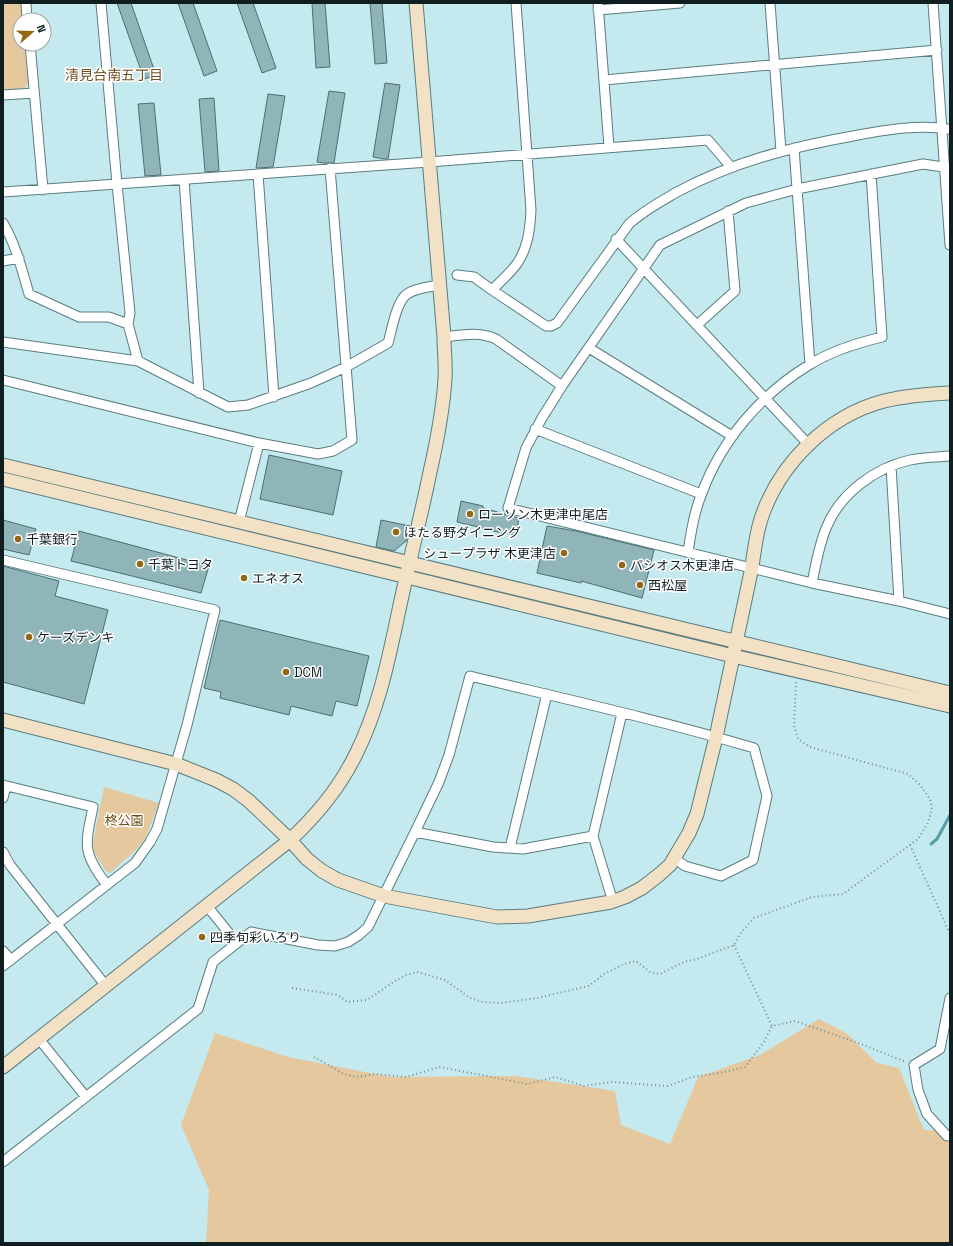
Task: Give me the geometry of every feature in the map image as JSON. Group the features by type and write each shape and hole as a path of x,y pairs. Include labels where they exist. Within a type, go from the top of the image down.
{"street":[{"path":"102,3 117,184 130,313 128,324 138,361"},
{"path":"3,1067 290,840 306,825 330,796 356,755 370,724 385,677 410,563 438,433 445,378 444,337 416,3"},
{"path":"492,290 516,265 521,257 527,241 532,210 526,154 516,3"},
{"path":"609,147 598,7 680,3"},
{"path":"770,3 781,151"},
{"path":"934,3 937,50 946,128 950,245"},
{"path":"604,80 937,50"},
{"path":"31,52 44,190"},
{"path":"3,95 34,93"},
{"path":"457,275 474,277 546,326 552,326 557,323 616,239 629,224 641,213 702,179 757,158 837,138 884,130 946,128"},
{"path":"3,192 429,162 708,140 731,167"},
{"path":"794,148 810,364"},
{"path":"947,168 923,164 797,189 746,203 660,245 562,386 535,429 526,448 508,508 812,583 899,601 950,614"},
{"path":"3,380 259,443 318,454 333,451 352,440 330,168"},
{"path":"258,174 274,397"},
{"path":"688,552 701,494 718,458 732,436 782,384 810,364 848,347 882,337 871,174"},
{"path":"184,179 199,393"},
{"path":"697,325 735,291 728,211"},
{"path":"3,223 9,233 29,294 79,317 109,317 128,324"},
{"path":"616,239 809,445"},
{"path":"3,261 18,258"},
{"path":"3,342 138,361 228,407 248,406 274,397 346,367 388,343 400,303 406,295 417,290 439,285"},
{"path":"444,337 478,334 487,335 496,339 562,386"},
{"path":"589,348 732,436"},
{"path":"3,720 176,764 216,780 233,789 249,801 290,840 307,859 322,871 338,880 384,896 497,917 528,916 613,902 642,888 670,865 689,833 697,814 716,737 761,520 776,486 789,466 809,445 832,426 864,408 909,396 950,393"},
{"path":"535,429 701,494"},
{"path":"239,522 259,443"},
{"path":"812,583 821,540 836,509 847,495 875,474 891,466 917,459 950,456"},
{"path":"3,465 950,693"},
{"path":"891,466 899,601"},
{"path":"3,479 406,578 950,706"},
{"path":"3,560 215,610 187,725 157,829 150,842 135,863 3,966"},
{"path":"3,1162 198,1009 213,962 251,932 318,945 335,946 348,942 368,927 439,782 449,755 470,676 622,713 754,748 767,796 753,860 721,876 685,866 674,858"},
{"path":"510,848 547,694"},
{"path":"613,902 592,836 622,713"},
{"path":"3,798 4,786 93,807 88,833 88,852 93,866 107,885"},
{"path":"415,832 493,847 523,849 592,836"},
{"path":"3,852 10,865 106,986"},
{"path":"206,906 237,943"},
{"path":"3,951 11,960"},
{"path":"946,1136 927,1114 918,1090 914,1065 940,1049 950,998"},
{"path":"40,1039 86,1097"}],"path":[{"path":"292,988 338,995 347,1002 367,1000 395,981 406,975 418,972 444,980 470,998 483,1002 500,1002 537,998 589,986 604,974 632,961 636,961 650,972 660,974 684,962 697,959 734,945 740,934 754,918 812,896 843,894 918,839 928,823 932,809 930,799 920,785 908,774 810,747 798,739 794,726 797,670"},
{"path":"910,844 950,934"},
{"path":"734,945 772,1026"},
{"path":"772,1026 795,1021 861,1044 914,1065"},
{"path":"314,1057 344,1074 356,1077 375,1074 406,1077 440,1067 527,1084 555,1077 584,1086 612,1082 668,1086 692,1077 725,1072 745,1067 764,1042 772,1026"}],"green space":[{"path":"3,3 21,3 22,12 12,12 12,52 26,52 29,81 25,88 3,90"},
{"name":"柊公園","path":"104,787 159,803 146,837 136,850 110,873 105,870 94,852 93,842"},
{"path":"819,1019 846,1033 877,1063 899,1068 924,1130 950,1131 950,1243 206,1243 209,1190 181,1125 215,1033 288,1057 391,1077 516,1076 615,1091 621,1125 670,1144 698,1077 760,1055"}],"building":[{"path":"117,3 131,3 156,75 144,79"},
{"path":"178,3 193,3 217,71 204,76"},
{"path":"237,3 253,3 276,68 262,73"},
{"path":"312,3 325,3 330,67 316,68"},
{"path":"370,3 382,3 387,63 375,64"},
{"path":"385,83 400,85 388,159 373,157"},
{"path":"329,91 345,93 334,163 324,163 317,162"},
{"path":"268,94 285,96 273,167 256,168"},
{"path":"214,98 219,171 205,172 199,99"},
{"path":"154,103 161,175 145,176 138,104"},
{"path":"269,455 342,471 333,515 260,499"},
{"path":"461,501 483,506 483,508 519,518 516,535 487,530 457,522"},
{"name":"千葉銀行","path":"3,520 36,529 29,555 3,549"},
{"name":"ほたる野ダイニング","path":"381,520 410,526 406,541 394,551 376,547"},
{"path":"547,526 576,531 654,550 642,598 581,581 581,583 537,573"},
{"name":"千葉トヨタ","path":"79,531 209,566 201,593 71,561"},
{"path":"3,566 59,581 55,596 108,610 84,704 3,682"},
{"name":"DCM","path":"220,620 369,656 357,706 336,701 332,716 291,706 289,715 220,698 221,692 204,688"}],"waterway":[{"path":"931,844 937,839 950,815"}],"place":[{"name":"ローソン木更津中尾店","path":"470,514"},
{"name":"ほたる野ダイニング","path":"396,532"},
{"name":"千葉銀行","path":"18,539"},
{"name":"シュープラザ 木更津店","path":"564,553"},
{"name":"千葉トヨタ","path":"140,564"},
{"name":"パシオス木更津店","path":"622,565"},
{"name":"エネオス","path":"244,578"},
{"name":"西松屋","path":"640,585"},
{"name":"ケーズデンキ","path":"29,637"},
{"name":"DCM","path":"286,672"},
{"name":"四季旬彩いろり","path":"202,937"}],"district":[{"name":"清見台南五丁目","path":"114,75"}]}
